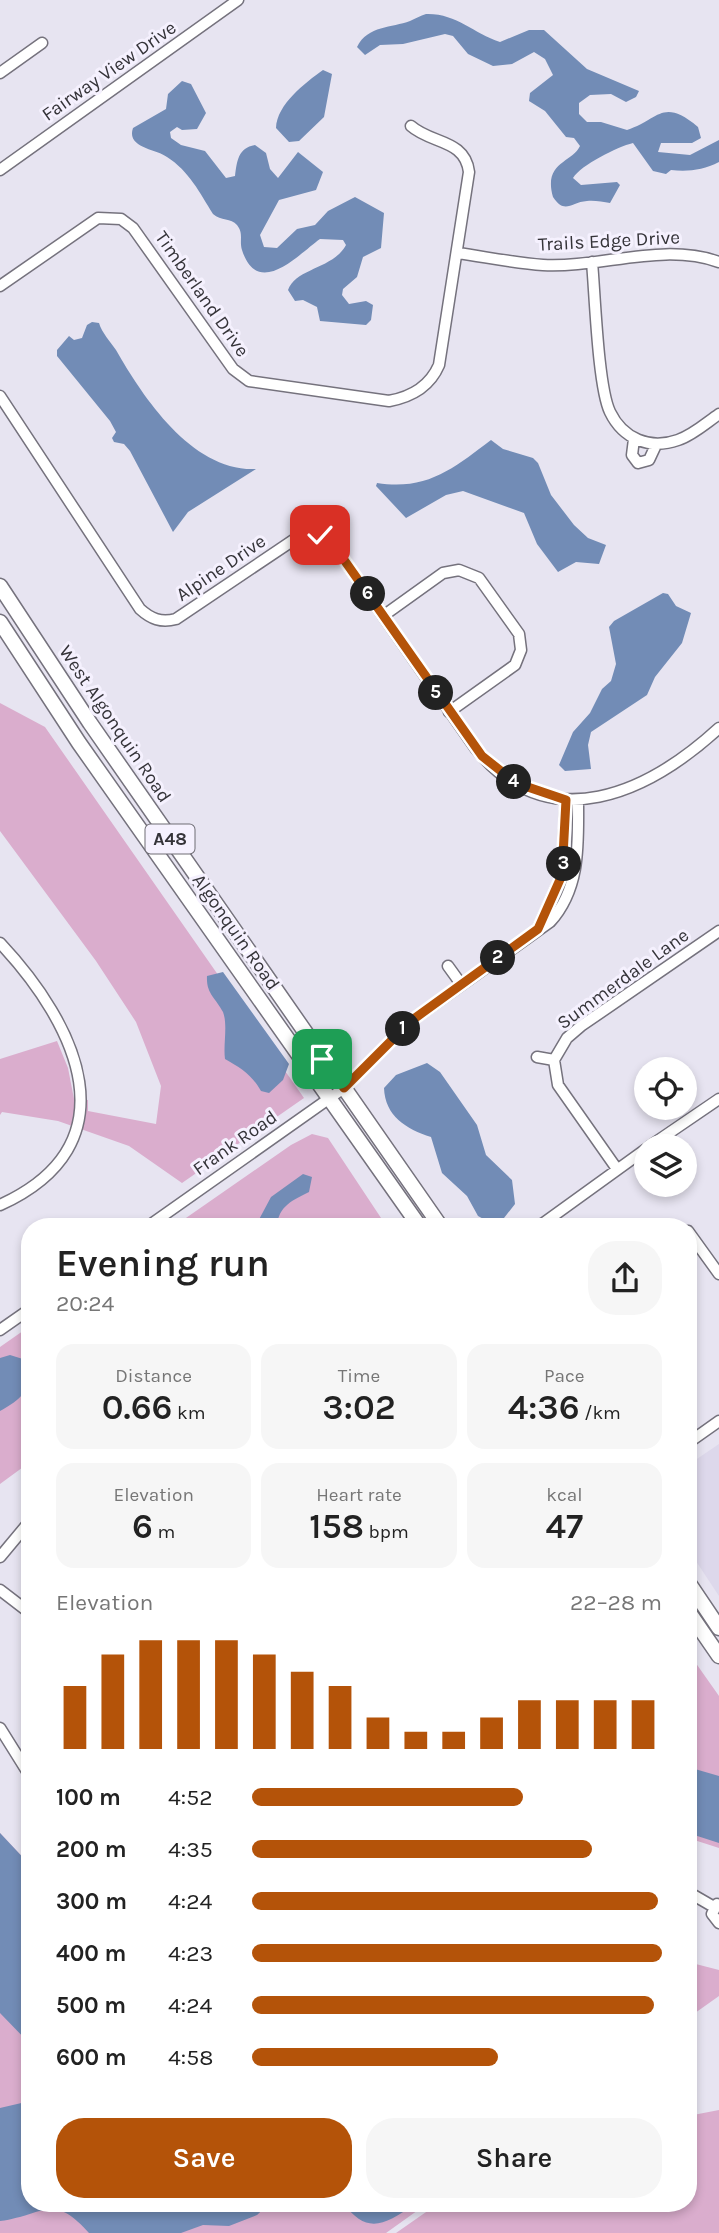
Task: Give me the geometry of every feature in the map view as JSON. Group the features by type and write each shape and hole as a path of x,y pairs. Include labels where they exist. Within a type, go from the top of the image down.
{"main road":[{"name":"West Algonquin Road","path":"0,586 90,723 435,1218"},
{"name":"Algonquin Road","path":"0,622 79,743 414,1218"},
{"path":"697,1595 719,1628"},
{"path":"697,1624 719,1656"}],"street":[{"name":"Fairway View Drive","path":"0,170 238,0"},
{"path":"0,73 43,43"},
{"name":"Timberland Drive","path":"5,283 98,218 121,219 133,228 241,376 259,384 389,401 409,395 435,374 458,253 468,164 453,145 428,138 411,126"},
{"name":"Trails Edge Drive","path":"458,253 544,265 666,254 698,255 719,262"},
{"path":"592,262 606,400 615,419 634,439 656,445 679,440 719,414"},
{"path":"0,270 5,283"},
{"name":"Alpine Drive","path":"0,396 140,609 148,616 159,621 176,619 294,539 310,534 320,535 332,543 476,750 496,769 523,786 566,800 579,801 609,796 648,781 719,727"},
{"path":"634,439 632,455 638,463 649,460 656,445"},
{"path":"383,616 443,573 459,570 480,578 519,634 522,650 515,665 449,712"},
{"path":"538,929 562,875 566,800"},
{"name":"Frank Road","path":"160,1218 344,1088 411,1021 557,914 575,872 579,801"},
{"name":"Summerdale Lane","path":"617,1169 558,1085 554,1060 566,1038 581,1026 719,932"},
{"path":"0,943 37,990 61,1029 76,1062 81,1096 74,1137 64,1158 31,1191 0,1205"},
{"path":"448,966 461,984"},
{"name":"Summerdale Lane","path":"537,1058 554,1060"},
{"path":"668,1134 719,1099"},
{"path":"552,1218 634,1157"},
{"path":"697,1243 719,1274"},
{"path":"0,1330 21,1315"},
{"path":"697,1437 719,1421"},
{"path":"0,1557 21,1532"},
{"path":"0,1590 21,1606"},
{"path":"0,1728 21,1762"},
{"path":"697,1896 716,1905 713,1917 719,1923"}],"shaded area":[{"path":"0,703 45,727 304,1098 182,1183 129,1146 58,1121 2,1112 0,1115 0,1059 57,1041 68,1068 74,1099 88,1100 88,1111 156,1124 161,1086 136,1022 96,961 0,831"},
{"path":"312,1134 328,1138 381,1218 186,1218 291,1145"},
{"path":"21,1332 21,1469 0,1484 0,1347"},
{"path":"719,1444 719,1596 697,1563 697,1459"},
{"path":"697,1665 719,1696 719,1848 697,1841"},
{"path":"0,1833 21,1855 21,2212 415,2212 386,2233 0,2233"},
{"path":"697,1964 719,1970 719,1996 697,2012"},
{"path":"719,2110 719,2233 396,2233 426,2212 697,2212 697,2114"}],"water":[{"path":"426,14 455,20 500,42 529,30 544,30 587,69 639,91 636,97 626,102 611,94 590,95 579,103 579,114 587,122 601,122 627,130 661,114 676,113 698,127 701,138 692,143 661,143 658,152 690,155 719,140 719,162 695,170 671,170 666,174 653,171 633,143 600,157 573,178 581,185 617,182 620,185 610,203 590,201 561,205 553,197 552,177 555,170 580,146 574,138 566,137 545,111 529,101 530,93 553,75 545,59 534,52 512,64 493,66 468,54 453,36 445,34 403,44 380,45 365,55 357,47 374,31"},
{"path":"323,70 332,74 324,117 299,141 289,142 276,128 281,111 293,95"},
{"path":"182,81 191,84 206,113 197,129 182,130 177,127 170,132 171,138 181,145 205,151 226,178 235,176 242,152 255,145 266,153 270,169 278,178 298,152 323,172 316,190 279,200 260,235 264,247 277,248 297,229 315,225 328,211 355,197 384,213 381,248 363,257 357,277 343,289 342,295 349,304 366,301 373,305 371,320 366,325 320,321 317,307 303,300 295,301 288,290 299,277 340,253 346,245 343,240 320,239 291,262 268,272 258,271 249,264 242,250 237,225 213,214 193,183 175,163 134,140 133,128 166,109 168,94"},
{"path":"92,322 99,323 156,410 191,446 211,459 233,467 256,469 188,512 173,532 130,451 124,444 114,442 112,438 116,432 110,421 57,356 57,350 69,336 74,340 82,338 87,325"},
{"path":"491,440 503,449 533,458 538,463 551,495 574,525 588,538 606,545 599,564 576,562 558,572 537,544 524,513 463,491 446,495 406,518 376,486 377,483 411,484 439,475"},
{"path":"663,593 668,594 676,606 691,613 682,643 655,677 647,695 591,732 588,745 591,769 565,771 559,765 573,732 590,713 602,689 611,681 616,664 609,627 614,621"},
{"path":"223,972 289,1064 283,1080 269,1093 261,1091 246,1072 225,1059 223,1012 207,982 207,976"},
{"path":"427,1063 440,1072 477,1125 486,1155 512,1180 515,1204 504,1218 478,1216 467,1196 442,1173 431,1137 413,1130 393,1114 385,1098 384,1088 396,1075"},
{"path":"303,1174 312,1177 309,1192 292,1201 283,1209 279,1218 260,1218 271,1197"},
{"path":"10,1355 21,1358 21,1396 0,1411 0,1358"},
{"path":"697,1770 719,1776 719,1843 697,1836"},
{"path":"0,1833 21,1855 21,2035 0,2013"},
{"path":"21,2103 21,2212 35,2212 0,2221 0,2108"},
{"path":"63,2212 260,2212 229,2226 203,2225 181,2233 89,2233"},
{"path":"402,2212 375,2224 367,2223 351,2213"}],"route":[{"path":"320,535 335,547 482,756 516,783 566,800 562,875 553,898 541,917 538,929 411,1021 344,1088 322,1059"}]}
